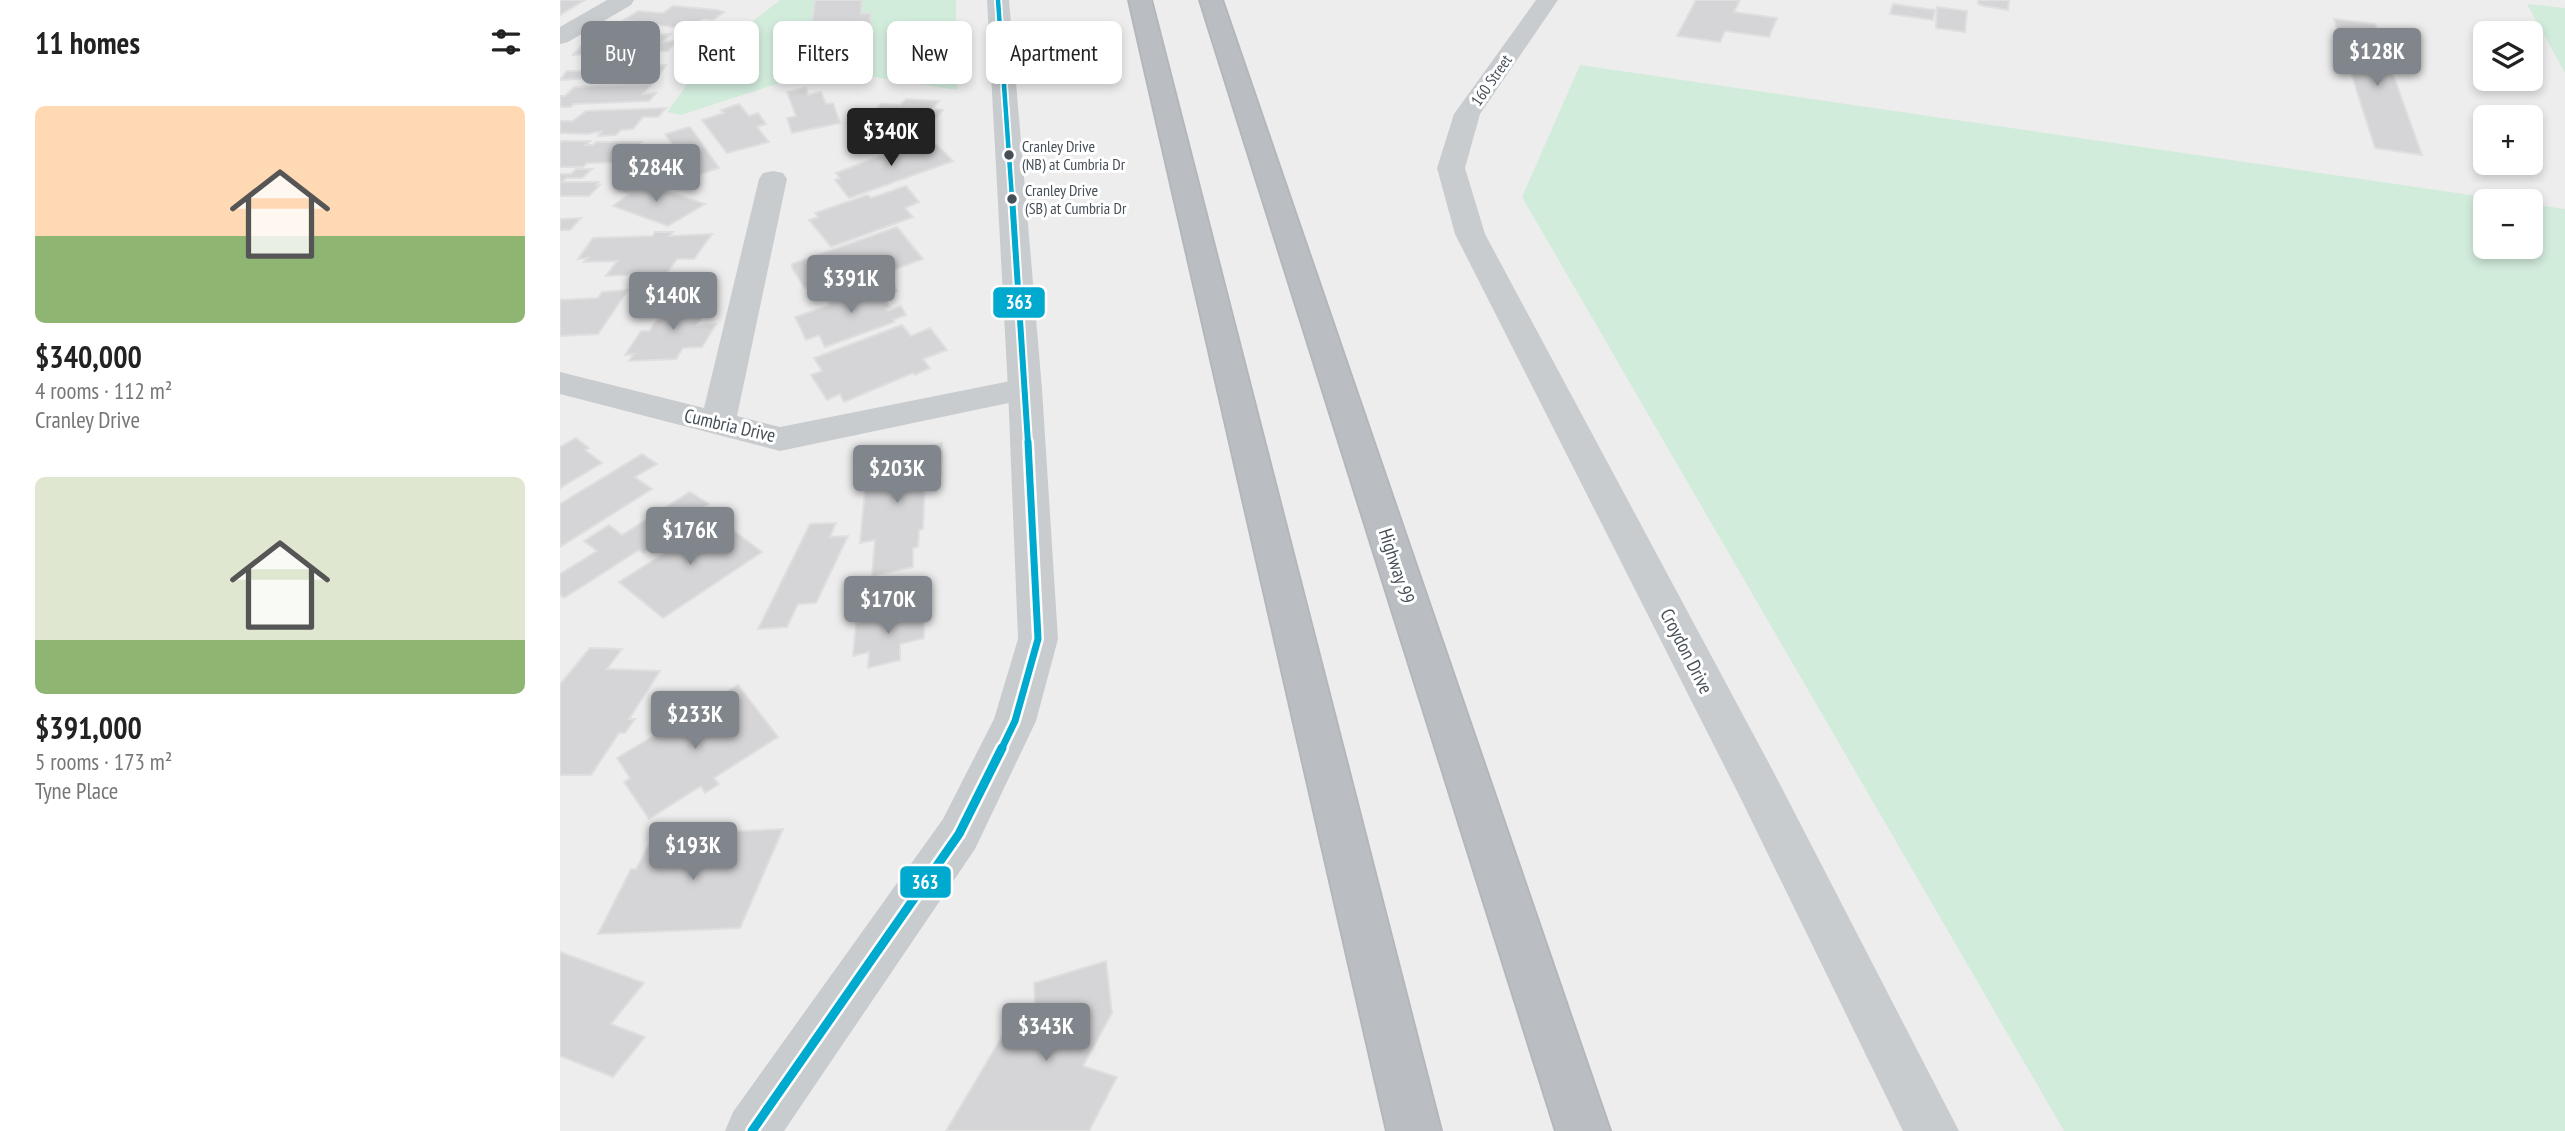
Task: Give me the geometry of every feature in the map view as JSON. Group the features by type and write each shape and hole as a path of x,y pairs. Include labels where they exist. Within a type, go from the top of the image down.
{"highway":[{"path":"1140,0 1413,1131"},
{"name":"Highway 99","path":"1211,0 1583,1131"}],"street":[{"path":"560,37 623,0"},
{"path":"752,1131 959,834 1015,721 1038,639 1025,390 999,0"},
{"name":"160 Street","path":"1451,168 1467,114 1547,0"},
{"name":"Croydon Drive","path":"1451,168 1470,234 1743,759 1932,1131"},
{"path":"718,423 773,179"},
{"name":"Cumbria Drive","path":"560,383 779,439 1025,390"}],"green space":[{"path":"780,0 956,0 956,21 887,21 887,79 873,77 873,21 773,21 773,84 777,84 681,115 667,112 688,84 759,84 759,21 753,21"},
{"path":"2527,4 2565,8 2565,73 2543,33 2543,21 2536,21"},
{"path":"1580,65 2473,195 2473,259 2543,259 2543,206 2565,209 2565,1131 2064,1131 1522,197"},
{"path":"919,84 957,84 957,90"}],"building":[{"path":"560,0 585,0 560,15"},
{"path":"815,0 862,0 861,14 871,13 870,21 812,21"},
{"path":"1696,0 1740,0 1734,12 1777,18 1769,37 1725,31 1720,42 1677,36"},
{"path":"1978,0 2009,0 2008,10 1978,4"},
{"path":"1893,4 1935,10 1933,20 1890,14"},
{"path":"673,6 724,12 713,20 674,21 674,27 660,25 660,21 624,20 638,11 663,13"},
{"path":"1937,7 1967,11 1965,32 1936,28"},
{"path":"2334,19 2375,24 2422,155 2375,148"},
{"path":"660,34 670,34 663,42 674,41 668,51 660,51"},
{"path":"581,46 581,55 573,55"},
{"path":"567,71 581,71 581,79 560,80"},
{"path":"652,84 643,94 656,93 649,101 573,104 571,107 560,107 560,96 565,96 574,87"},
{"path":"806,88 808,95 821,92 826,104 833,103 840,123 792,133 787,118 796,116 787,92"},
{"path":"906,99 939,101 932,109 943,110 928,127 915,126 902,139 850,136 881,104 900,105"},
{"path":"739,104 749,116 758,113 766,124 757,127 769,142 727,153 702,120 724,113 721,110"},
{"path":"666,108 658,117 643,117 633,129 621,130 616,135 598,136 602,131 587,134 560,133 560,121 573,121 586,111"},
{"path":"690,127 719,168 671,184 662,170 670,167 661,153 675,148 665,134"},
{"path":"560,141 590,141 586,145 596,142 641,142 625,162 560,167"},
{"path":"917,142 921,147 937,145 953,161 849,198 835,180 840,178 836,173"},
{"path":"576,169 592,169 582,178 566,178 562,182 599,182 596,185 600,185 589,196 560,196 560,174 571,174"},
{"path":"638,181 705,204 668,226 613,206 629,194 620,191"},
{"path":"906,186 919,202 905,208 913,217 831,247 809,220 818,217 815,213 867,195 871,198"},
{"path":"581,218 570,230 560,230 560,219"},
{"path":"897,227 923,259 848,286 841,275 805,288 792,268 792,264"},
{"path":"655,232 673,232 670,236 712,234 694,259 677,259 667,273 606,276 617,261 584,262 588,258 578,259 593,238 653,236"},
{"path":"891,280 897,291 879,297 881,300 885,299 890,307 886,309 888,311 901,306 906,315 893,320 894,322 825,347 819,335 806,340 795,317 830,305 828,302"},
{"path":"628,290 598,334 560,336 560,300 598,298 602,292"},
{"path":"709,298 702,309 707,309 697,325 716,324 702,347 683,348 676,359 629,361 634,354 625,355 641,331 649,331 672,300"},
{"path":"902,325 911,336 930,328 947,350 923,359 930,368 915,375 913,373 844,402 840,394 827,400 811,375 822,371 814,358"},
{"path":"576,438 589,448 585,450 602,463 560,488 560,447"},
{"path":"942,443 941,475 925,479 923,529 919,530 918,547 913,548 913,567 872,576 875,540 860,543 868,460"},
{"path":"642,454 657,464 635,477 652,489 560,547 560,504"},
{"path":"690,492 709,504 653,541 657,544 644,553 639,550 564,598 560,595 560,574 597,551 584,541 609,525 622,535"},
{"path":"717,518 762,552 663,618 619,582 663,554 659,551 676,539 680,542"},
{"path":"836,523 830,537 848,536 816,603 798,604 787,627 758,629 810,524"},
{"path":"924,607 924,638 900,644 900,660 868,668 869,652 853,656 856,623"},
{"path":"590,648 622,649 607,669 660,671 629,719 635,719 625,733 619,733 591,775 560,775 560,684"},
{"path":"738,685 778,737 714,778 719,784 705,793 701,786 649,819 624,782 630,778 617,758"},
{"path":"783,829 740,928 598,934 631,869 636,869 654,835"},
{"path":"560,952 644,983 611,1024 645,1037 613,1077 560,1056"},
{"path":"1106,961 1112,1013 1083,1066 1117,1077 1089,1131 946,1131 1007,1028 1029,1035 1036,1024 1034,983"}],"transit line":[{"name":"363","path":"752,1131 959,834 1015,721 1038,639 1025,389 998,0"}],"place":[{"name":"Cranley Drive (NB) at Cumbria Dr","path":"1009,155"},
{"name":"Cranley Drive (SB) at Cumbria Dr","path":"1012,199"}]}
